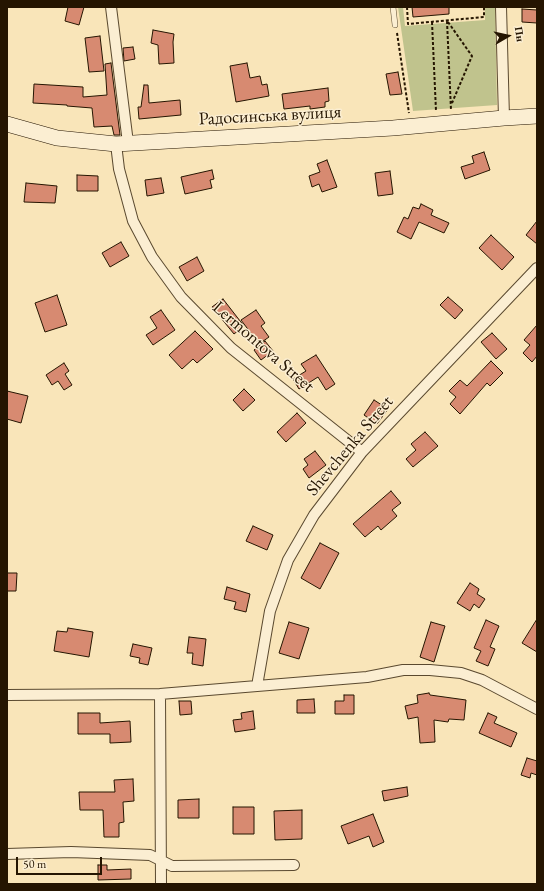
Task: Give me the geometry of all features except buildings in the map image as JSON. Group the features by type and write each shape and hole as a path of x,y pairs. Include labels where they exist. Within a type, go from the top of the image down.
{"street":[{"name":"Lermontova Street","path":"112,7 122,144 119,169 133,221 152,258 180,297 232,348 362,452"},
{"path":"502,7 504,118"},
{"name":"Радосинська вулиця","path":"7,124 57,138 122,144 410,126 537,116"},
{"name":"Shevchenka Street","path":"257,686 270,611 288,560 314,515 362,452 537,268"},
{"path":"7,695 160,694 367,678 404,670 430,670 461,673 482,680 537,710"},
{"path":"160,694 161,884"},
{"path":"7,854 71,852 150,855 172,866 294,865"}],"lane":[{"path":"393,7 395,24"}],"path":[{"path":"407,7 408,24 484,17 484,7"},
{"path":"447,21 451,105"},
{"path":"444,123 472,56 447,21"},
{"path":"432,22 444,123"},
{"path":"395,24 409,108 410,126"}],"green space":[{"path":"398,7 403,7 405,26 485,20 485,7 495,7 497,105 413,111"}]}
